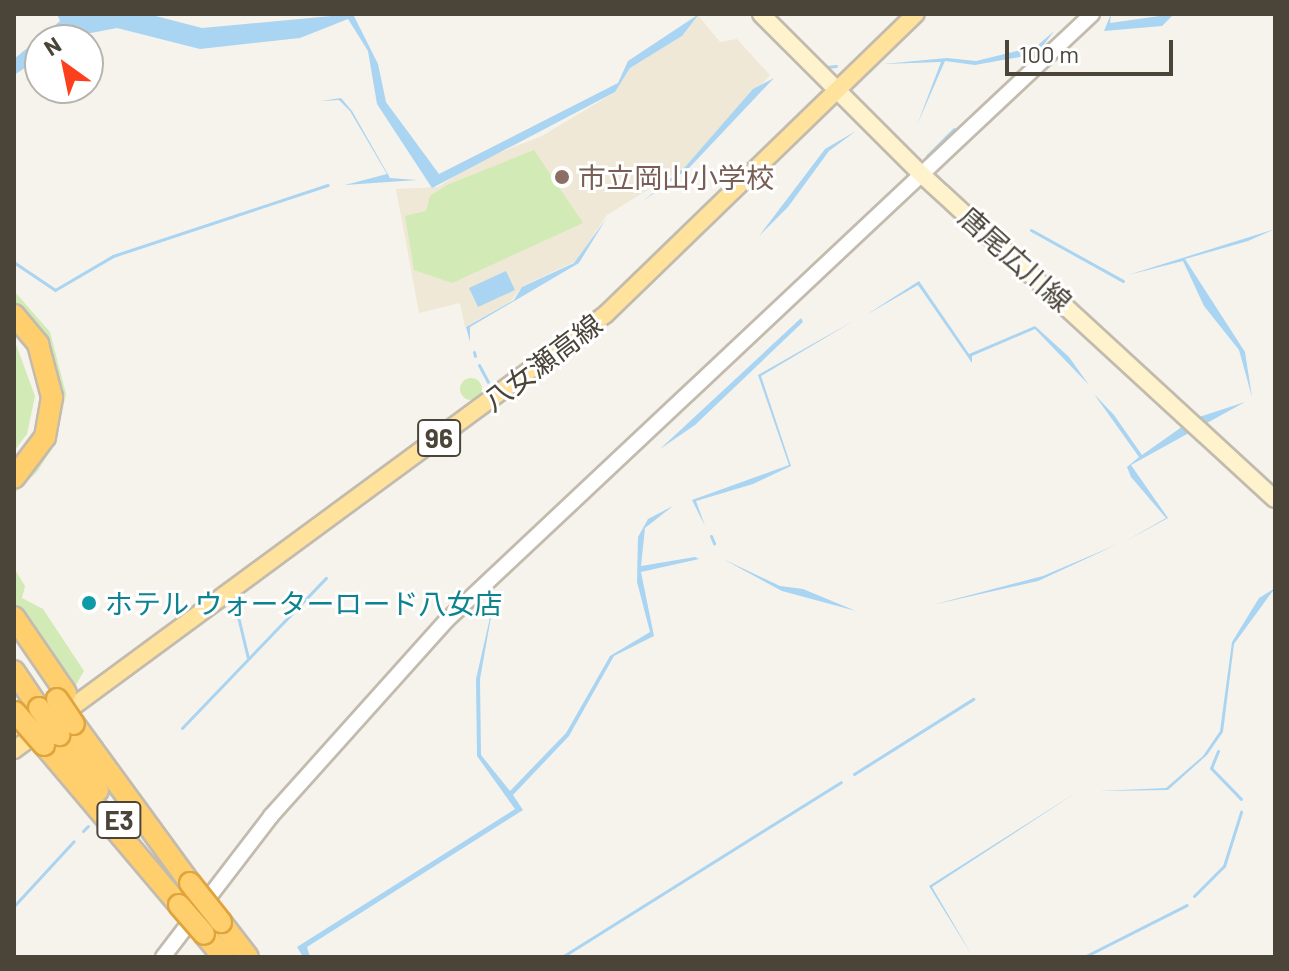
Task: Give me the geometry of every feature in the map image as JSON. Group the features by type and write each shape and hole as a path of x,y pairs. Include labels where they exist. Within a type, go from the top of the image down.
{"highway":[{"path":"14,315 38,344 52,397 45,437 14,478"},
{"path":"14,332 30,353 41,398 32,436 14,463"},
{"path":"14,617 54,700"},
{"name":"E3","path":"14,636 54,700 64,730 179,905 248,957"},
{"name":"E3","path":"14,671 54,700"},
{"path":"15,712 64,730"},
{"name":"E3","path":"64,730 114,778 190,883 213,928 223,957"}],"main road":[{"name":"唐尾広川線","path":"761,14 835,92 919,172 1275,499"},
{"name":"八女瀬高線","path":"14,750 569,343 916,14"}],"street":[{"path":"163,957 271,816 447,620 919,172 1092,14"}],"shaded area":[{"name":"市立岡山小学校","path":"698,15 720,42 737,39 770,75 686,166 607,215 576,261 523,286 510,302 465,327 460,303 419,313 396,189 438,187 478,161 542,136 615,92 630,68 682,36"}],"green space":[{"path":"534,150 583,223 452,283 414,270 405,216 426,211 430,196 447,185"},
{"path":"14,291 50,332 66,394 56,442 37,472 14,494 44,453 59,407 51,354 14,305"},
{"path":"14,339 35,396 27,434 14,451"},
{"path":"467,378 475,378 482,389 475,400 467,400 460,393 460,385"},
{"path":"14,568 25,586 22,598 43,609 84,671 73,690 14,604"}],"water":[{"path":"57,14 148,14 202,28 353,14 378,64 386,102 439,174 618,83 628,61 699,14 682,36 630,68 615,92 432,188 377,104 368,51 348,19 300,38 200,49 117,28 104,30 104,24 56,24 60,21"},
{"path":"1111,14 1110,23 1174,14 1162,26 1104,31"},
{"path":"1054,31 1037,54 975,65 945,61 917,125 941,62 883,64 947,58 976,61 1037,46"},
{"path":"24,51 24,68 14,75 14,59"},
{"path":"774,78 689,168 643,201 686,166 753,89"},
{"path":"341,98 352,111 390,178 417,180 345,185 387,174 350,111 339,100 321,101"},
{"path":"856,131 829,151 788,207 759,236 825,149"},
{"path":"606,219 579,263 470,327 470,342 466,327 514,300 522,287 574,263"},
{"path":"1275,229 1248,241 1185,259 1245,352 1252,397 1239,350 1204,306 1183,261 1128,275"},
{"path":"506,271 515,290 478,307 469,288"},
{"path":"919,281 969,354 1035,326 1069,357 1089,385 1035,329 972,356 972,363 918,285 866,315"},
{"path":"801,318 803,322 695,425 660,449"},
{"path":"855,320 761,376 791,466 753,484 696,501 705,526 692,500 789,465 758,375"},
{"path":"1094,394 1114,415 1142,455 1193,419 1245,402 1131,465 1168,518 1126,541 1166,518 1131,477 1127,467 1139,457"},
{"path":"673,506 645,528 641,566 695,557 699,559 641,572 654,636 614,656 569,736 513,795 523,810 307,947 310,957 303,957 297,947 515,809 477,756 476,679 494,600 480,679 481,755 510,791 566,733 610,656 650,632 637,582 638,537 648,519"},
{"path":"1118,544 1038,581 932,605 1043,576"},
{"path":"723,559 780,586 803,589 856,611 782,591"},
{"path":"1275,588 1234,644 1223,732 1207,755 1168,790 1099,791 1166,788 1203,756 1220,731 1232,642 1259,598"},
{"path":"1080,790 932,887 973,957 929,886"}],"waterway":[{"path":"826,67 836,66"},
{"path":"927,156 954,129"},
{"path":"15,263 55,290 113,256 328,185"},
{"path":"1031,230 1123,281"},
{"path":"474,352 475,356"},
{"path":"479,365 488,382"},
{"path":"711,536 714,543"},
{"path":"182,728 326,578"},
{"path":"235,604 248,658"},
{"path":"854,774 973,699"},
{"path":"1218,751 1211,768 1241,799"},
{"path":"562,957 841,782"},
{"path":"1194,896 1224,866 1241,812"},
{"path":"83,831 88,826"},
{"path":"14,906 74,841"},
{"path":"1084,957 1187,905"}],"place":[{"name":"市立岡山小学校","path":"562,177"},
{"name":"ホテル ウォーターロード八女店","path":"89,603"}]}
